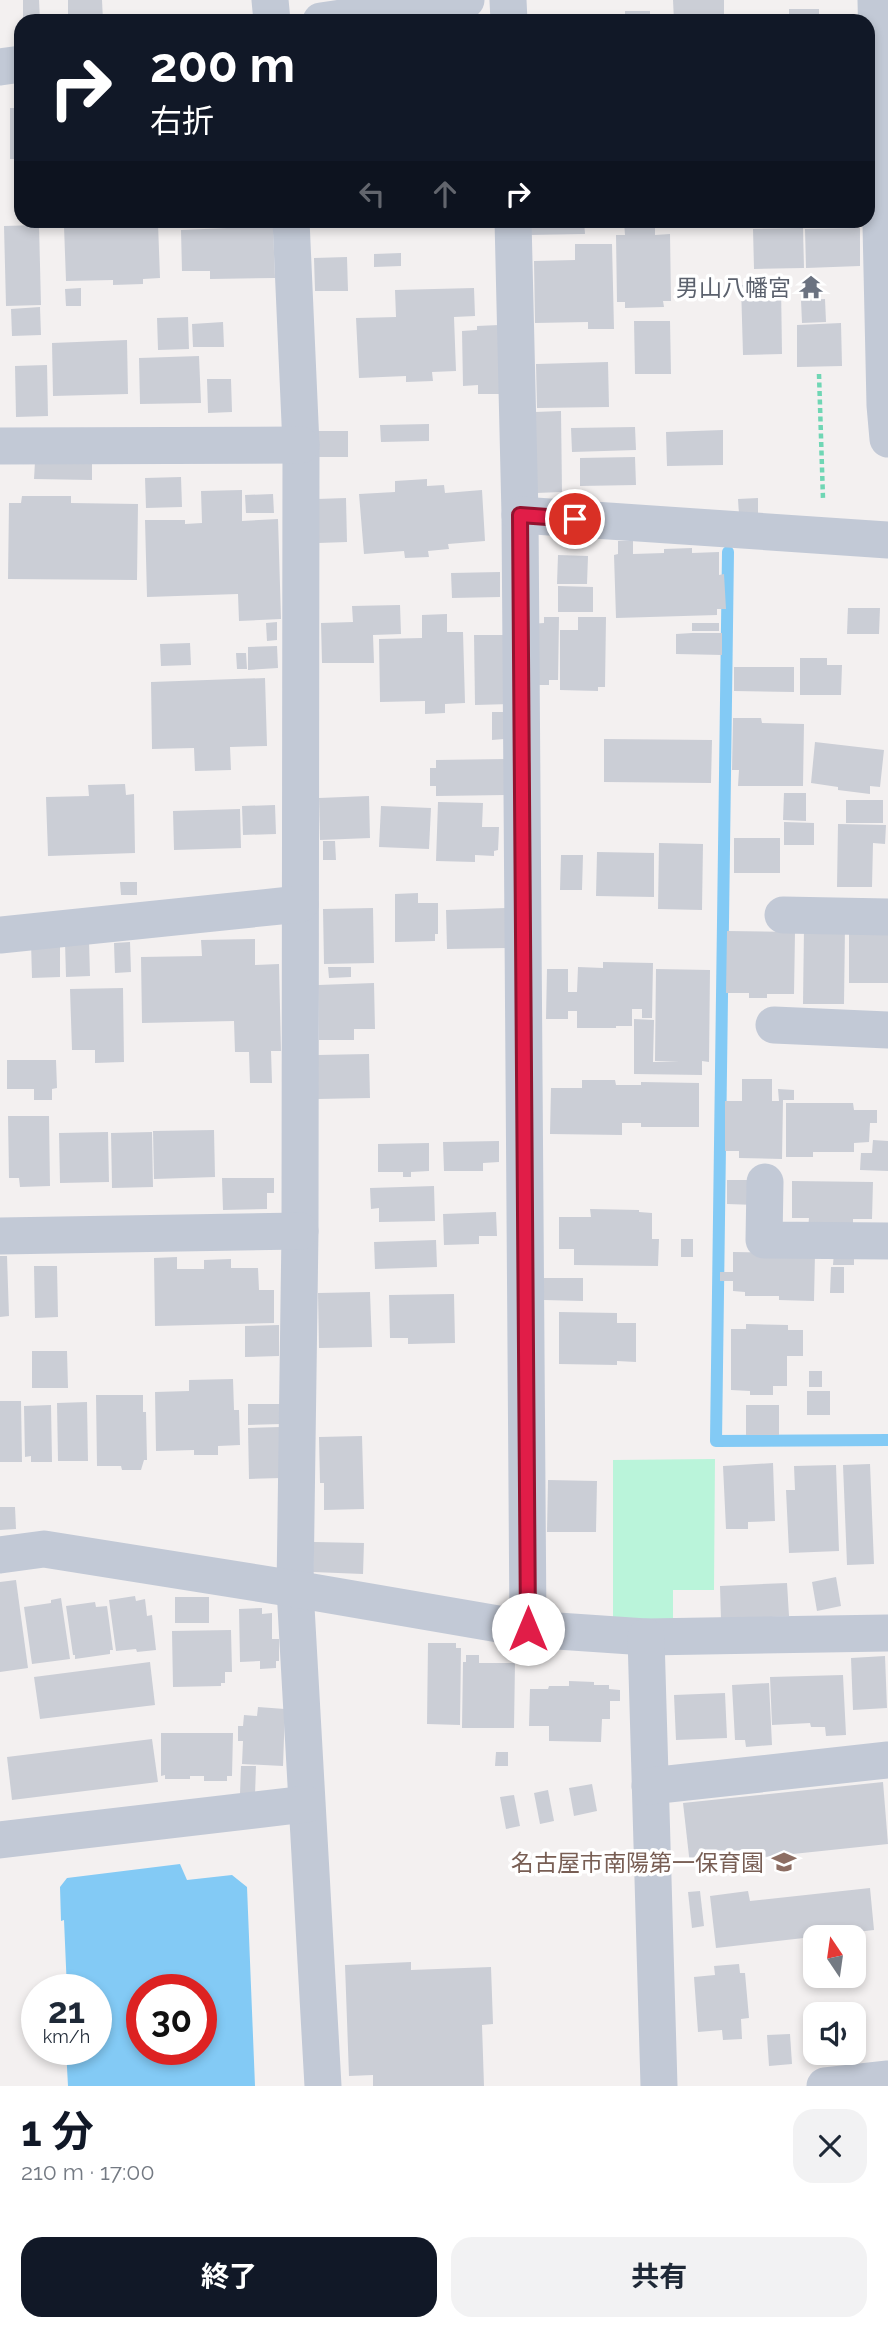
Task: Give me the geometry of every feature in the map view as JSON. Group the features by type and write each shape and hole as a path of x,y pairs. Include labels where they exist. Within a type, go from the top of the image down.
{"street":[{"path":"370,14 467,0"},
{"path":"876,0 888,439"},
{"path":"291,228 301,445 300,1231 295,1589 323,2086"},
{"path":"513,228 520,515 528,1629"},
{"path":"0,446 301,445"},
{"path":"520,515 888,540"},
{"path":"0,935 300,904"},
{"path":"783,915 888,917"},
{"path":"774,1025 888,1030"},
{"path":"765,1182 764,1240 888,1241"},
{"path":"0,1236 300,1231"},
{"path":"0,1555 44,1549 528,1629 646,1637 888,1633"},
{"path":"646,1637 659,2086"},
{"path":"650,1786 888,1760"},
{"path":"0,1840 306,1804"},
{"path":"825,2086 888,2078"}],"path":[{"path":"819,374 825,536"}],"green space":[{"path":"715,1459 714,1590 673,1590 673,1624 613,1625 613,1460"}],"water":[{"path":"180,1864 187,1880 232,1875 247,1887 255,2086 68,2086 67,2065 112,2065 112,1974 66,1974 60,1887 67,1878"}],"building":[{"path":"23,0 39,0 40,14 23,14"},
{"path":"68,0 102,0 103,14 68,14"},
{"path":"673,0 724,0 724,14 674,14"},
{"path":"789,9 819,9 819,14 789,14"},
{"path":"625,11 650,11 650,14 625,14"},
{"path":"10,108 14,108 14,159 10,159"},
{"path":"4,226 39,228 41,305 6,306"},
{"path":"64,228 158,228 160,278 143,279 143,284 113,285 113,280 66,281"},
{"path":"273,228 275,278 210,279 210,271 182,271 181,230"},
{"path":"529,228 585,228 585,234 529,235"},
{"path":"624,228 655,228 655,235 670,234 671,301 663,301 664,307 625,308 625,302 617,302 616,235 625,235"},
{"path":"803,228 804,268 754,269 753,229"},
{"path":"860,228 860,266 806,268 805,229"},
{"path":"575,244 612,244 614,329 588,329 588,322 535,323 534,261 575,260"},
{"path":"401,253 401,266 374,267 374,254"},
{"path":"347,257 348,291 315,291 314,258"},
{"path":"805,281 817,281 817,294 805,294"},
{"path":"781,284 782,354 743,355 741,285"},
{"path":"81,288 81,306 66,306 65,289"},
{"path":"474,288 475,316 454,317 456,371 432,372 433,381 406,382 406,376 359,378 356,318 396,317 395,290"},
{"path":"825,299 826,322 802,323 801,300"},
{"path":"40,307 41,335 12,336 11,309"},
{"path":"188,317 189,349 158,350 157,318"},
{"path":"634,321 670,321 671,374 635,374"},
{"path":"223,322 224,347 193,347 192,324"},
{"path":"841,323 842,366 797,367 797,325"},
{"path":"499,325 501,394 478,394 478,385 463,386 462,331 477,330 477,326"},
{"path":"127,340 128,394 53,396 52,343"},
{"path":"199,356 201,403 140,404 139,358"},
{"path":"608,362 609,407 537,408 536,364"},
{"path":"47,365 48,416 16,417 15,366"},
{"path":"207,379 231,379 232,412 208,413"},
{"path":"561,411 562,492 536,493 535,412"},
{"path":"429,424 429,441 381,442 380,425"},
{"path":"635,427 636,450 572,452 571,428"},
{"path":"723,430 723,465 667,466 666,432"},
{"path":"317,431 348,431 348,457 318,457"},
{"path":"635,457 636,485 580,486 580,458"},
{"path":"35,462 92,463 92,480 34,479"},
{"path":"181,477 182,507 146,508 145,478"},
{"path":"427,479 427,486 444,485 445,493 482,490 485,541 448,544 449,549 428,551 429,557 405,558 404,551 364,554 359,494 395,492 395,481"},
{"path":"242,490 242,521 278,519 281,619 239,621 238,594 147,597 145,520 185,520 185,524 202,523 201,491"},
{"path":"273,494 274,513 246,513 245,495"},
{"path":"22,496 71,496 71,503 138,504 137,580 8,579 9,503 21,503"},
{"path":"346,498 347,542 318,543 317,499"},
{"path":"758,498 758,514 739,514 738,499"},
{"path":"618,541 633,541 633,554 664,553 664,549 692,548 692,553 719,552 719,575 724,574 726,609 717,609 717,615 616,618 614,555 618,554"},
{"path":"558,555 588,556 587,584 557,584"},
{"path":"500,572 500,597 452,598 451,573"},
{"path":"558,586 593,587 593,612 558,612"},
{"path":"400,605 401,634 373,635 374,663 322,663 321,623 353,622 352,606"},
{"path":"848,608 880,608 879,634 847,634"},
{"path":"447,614 447,632 463,632 465,703 445,704 445,713 425,714 425,701 380,702 379,639 422,638 422,615"},
{"path":"544,617 559,617 558,680 549,680 549,685 528,685 529,624 544,623"},
{"path":"578,617 606,617 605,687 598,687 598,691 560,690 560,630 578,630"},
{"path":"277,622 277,640 267,641 266,623"},
{"path":"692,623 719,623 719,631 692,631"},
{"path":"722,633 722,655 676,654 676,634"},
{"path":"474,635 508,635 510,704 475,705"},
{"path":"190,643 191,665 161,666 160,644"},
{"path":"277,646 278,668 248,670 248,647"},
{"path":"236,653 246,653 247,669 237,669"},
{"path":"800,658 827,658 827,665 842,665 841,695 800,695"},
{"path":"734,667 794,667 794,692 734,691"},
{"path":"265,678 267,746 230,747 231,770 195,771 194,748 152,749 151,682"},
{"path":"492,712 504,712 504,739 492,740"},
{"path":"733,718 761,718 762,723 804,724 803,786 738,786 739,770 732,770"},
{"path":"604,739 712,740 711,783 604,782"},
{"path":"815,742 884,750 880,787 870,786 870,794 811,783"},
{"path":"506,759 506,795 436,796 436,786 430,786 430,768 436,768 436,760"},
{"path":"125,784 126,795 134,794 135,853 48,856 46,797 89,796 88,785"},
{"path":"784,793 806,793 806,821 783,820"},
{"path":"369,796 370,838 320,840 319,798"},
{"path":"846,800 883,800 883,823 846,823"},
{"path":"438,802 483,803 482,827 499,827 498,850 494,851 494,856 475,855 475,862 436,861"},
{"path":"275,805 276,834 243,835 242,806"},
{"path":"381,806 431,808 429,849 379,847"},
{"path":"240,809 241,848 174,850 173,811"},
{"path":"784,822 814,823 814,845 784,845"},
{"path":"838,824 886,825 885,844 873,843 872,887 837,887"},
{"path":"734,838 780,838 780,873 734,873"},
{"path":"323,841 335,841 336,860 323,860"},
{"path":"659,843 703,844 702,910 658,909"},
{"path":"597,852 654,853 654,897 596,896"},
{"path":"561,855 583,855 582,890 560,890"},
{"path":"120,882 137,882 137,895 121,895"},
{"path":"418,893 418,903 438,903 438,934 435,934 435,941 395,942 395,894"},
{"path":"373,908 374,963 324,964 323,909"},
{"path":"506,908 507,948 447,949 446,910"},
{"path":"804,927 845,927 844,1004 803,1004"},
{"path":"849,928 888,928 888,983 849,983"},
{"path":"727,931 795,932 794,994 767,994 767,998 749,998 749,993 726,993"},
{"path":"255,939 255,965 279,964 281,1051 271,1051 272,1083 250,1083 249,1052 235,1052 234,1021 142,1023 141,957 202,956 201,940"},
{"path":"89,941 90,976 66,977 65,942"},
{"path":"31,942 60,942 60,977 32,978"},
{"path":"130,942 131,972 115,973 114,943"},
{"path":"603,962 653,963 652,1018 642,1018 642,1009 632,1009 632,1026 616,1028 577,1028 577,1011 568,1011 568,1019 546,1019 547,969 568,969 568,992 577,992 578,967 603,968"},
{"path":"328,967 351,967 351,977 329,978"},
{"path":"656,969 710,970 709,1062 702,1061 702,1075 634,1074 634,1019 654,1020 653,1062 679,1062 655,1061"},
{"path":"374,983 375,1029 354,1029 354,1040 319,1040 318,985"},
{"path":"123,988 124,1062 95,1063 95,1050 72,1050 70,989"},
{"path":"369,1054 370,1098 318,1099 317,1055"},
{"path":"7,1060 56,1060 57,1088 52,1089 52,1100 34,1100 34,1089 7,1089"},
{"path":"742,1079 772,1079 772,1101 779,1101 778,1089 794,1090 794,1100 783,1100 782,1159 739,1158 739,1151 725,1151 725,1101 742,1101"},
{"path":"582,1080 615,1080 616,1085 641,1085 641,1082 699,1083 699,1127 641,1127 641,1123 622,1123 622,1135 550,1134 551,1088 582,1088"},
{"path":"786,1103 853,1103 854,1110 877,1110 877,1123 870,1123 869,1142 854,1143 854,1152 813,1152 813,1157 786,1157"},
{"path":"8,1116 49,1116 50,1186 20,1187 19,1178 9,1178"},
{"path":"214,1130 215,1177 154,1179 153,1131"},
{"path":"108,1132 109,1182 60,1183 59,1133"},
{"path":"152,1132 153,1187 112,1188 111,1133"},
{"path":"873,1140 888,1141 888,1171 860,1170 861,1153 872,1153"},
{"path":"499,1141 499,1162 483,1163 483,1171 444,1171 443,1142"},
{"path":"429,1143 429,1171 411,1172 411,1177 403,1177 403,1172 378,1172 378,1144"},
{"path":"222,1178 274,1178 274,1193 267,1193 267,1209 223,1210"},
{"path":"727,1180 756,1180 756,1205 727,1204"},
{"path":"792,1181 873,1182 872,1219 853,1219 853,1230 808,1229 809,1218 792,1218"},
{"path":"434,1186 435,1221 379,1222 379,1208 371,1209 370,1188"},
{"path":"590,1209 639,1210 652,1213 652,1239 659,1239 658,1266 574,1265 574,1249 559,1249 559,1217 591,1217"},
{"path":"496,1212 497,1236 479,1236 479,1244 444,1245 443,1214"},
{"path":"681,1239 693,1239 693,1257 681,1257"},
{"path":"436,1240 437,1267 375,1269 374,1242"},
{"path":"733,1252 815,1253 814,1301 779,1300 779,1296 745,1296 745,1292 733,1291 733,1281 720,1281 720,1272 733,1272"},
{"path":"834,1252 854,1252 854,1265 833,1265"},
{"path":"0,1256 7,1256 9,1316 0,1317"},
{"path":"177,1257 177,1269 204,1269 204,1260 231,1259 231,1268 258,1268 259,1290 274,1290 274,1323 155,1326 154,1258"},
{"path":"34,1266 57,1266 58,1317 35,1318"},
{"path":"831,1267 844,1267 844,1293 830,1293"},
{"path":"544,1278 583,1278 583,1301 544,1300"},
{"path":"370,1292 372,1347 319,1348 318,1293"},
{"path":"454,1294 455,1343 408,1344 408,1338 390,1338 389,1295"},
{"path":"559,1312 617,1313 617,1323 636,1323 636,1362 617,1361 617,1365 559,1364"},
{"path":"746,1324 788,1325 788,1330 803,1330 803,1356 787,1356 787,1386 773,1386 773,1395 750,1395 750,1391 731,1390 731,1329 746,1329"},
{"path":"279,1325 279,1356 245,1357 245,1326"},
{"path":"32,1351 67,1351 68,1388 32,1388"},
{"path":"809,1371 822,1371 822,1387 809,1387"},
{"path":"233,1379 234,1410 239,1410 240,1445 218,1446 218,1455 194,1455 194,1450 156,1451 155,1392 189,1391 189,1380"},
{"path":"807,1391 830,1391 830,1415 807,1415"},
{"path":"96,1395 143,1395 147,1460 144,1460 141,1470 122,1470 121,1466 97,1466"},
{"path":"0,1401 21,1401 22,1462 0,1462"},
{"path":"87,1402 88,1461 58,1461 57,1403"},
{"path":"248,1404 282,1404 282,1424 248,1425"},
{"path":"51,1405 52,1462 31,1462 31,1456 25,1457 24,1406"},
{"path":"746,1405 779,1405 779,1435 746,1435"},
{"path":"280,1427 281,1478 249,1479 248,1428"},
{"path":"362,1436 364,1509 324,1510 324,1483 320,1483 319,1437"},
{"path":"773,1463 775,1521 748,1522 748,1529 726,1529 723,1466"},
{"path":"870,1464 874,1564 847,1565 843,1465"},
{"path":"836,1465 839,1551 789,1553 786,1490 795,1490 794,1466"},
{"path":"548,1480 597,1481 596,1532 547,1532"},
{"path":"0,1507 15,1507 16,1529 0,1530"},
{"path":"314,1542 364,1543 363,1574 313,1572"},
{"path":"836,1577 841,1606 817,1611 812,1582"},
{"path":"16,1580 28,1668 0,1672 0,1582"},
{"path":"787,1583 789,1616 721,1620 720,1586"},
{"path":"135,1596 136,1601 145,1599 147,1616 152,1615 156,1650 116,1651 109,1600"},
{"path":"175,1597 209,1597 209,1623 175,1623"},
{"path":"61,1598 70,1659 32,1664 24,1607 51,1603 51,1600"},
{"path":"95,1602 96,1607 107,1606 113,1650 110,1650 110,1654 75,1659 66,1606"},
{"path":"262,1608 262,1614 272,1613 272,1639 279,1639 279,1661 276,1661 276,1668 260,1669 260,1661 240,1662 239,1609"},
{"path":"231,1630 232,1672 225,1672 225,1683 221,1683 221,1686 173,1687 172,1631"},
{"path":"428,1643 456,1643 456,1648 461,1648 460,1725 427,1724"},
{"path":"466,1655 479,1655 479,1663 515,1663 514,1728 462,1728 463,1662 466,1662"},
{"path":"885,1656 887,1708 853,1710 851,1658"},
{"path":"150,1662 155,1705 40,1719 34,1677"},
{"path":"843,1675 846,1735 826,1736 825,1727 811,1727 810,1723 772,1725 770,1677"},
{"path":"569,1681 594,1682 594,1685 609,1685 609,1689 620,1690 620,1701 610,1701 610,1719 602,1719 601,1742 549,1741 549,1726 529,1726 530,1689 569,1686"},
{"path":"769,1683 772,1745 746,1747 745,1740 735,1740 732,1685"},
{"path":"725,1693 727,1738 676,1740 674,1695"},
{"path":"258,1707 285,1709 283,1766 242,1764 243,1741 238,1741 238,1726 243,1726 244,1715 257,1716"},
{"path":"161,1733 233,1733 232,1776 227,1776 227,1781 204,1781 204,1776 165,1779 165,1775 161,1776"},
{"path":"152,1739 158,1782 12,1800 7,1757"},
{"path":"496,1752 508,1752 508,1766 495,1766"},
{"path":"241,1766 256,1766 255,1795 240,1794"},
{"path":"883,1782 888,1844 690,1865 683,1803"},
{"path":"592,1784 597,1811 574,1816 569,1788"},
{"path":"548,1790 554,1821 540,1824 534,1793"},
{"path":"514,1795 520,1826 506,1829 500,1797"},
{"path":"870,1888 874,1930 866,1931 866,1925 803,1925 803,1938 716,1948 710,1896 748,1891 750,1901"},
{"path":"700,1891 704,1926 692,1928 688,1892"},
{"path":"411,1962 411,1970 491,1967 493,2024 482,2025 484,2086 373,2086 373,2075 349,2076 345,1965"},
{"path":"739,1964 740,1973 745,1973 749,2018 741,2019 742,2039 723,2040 722,2030 698,2032 694,1977 715,1975 714,1966"},
{"path":"790,2034 792,2064 769,2066 767,2035"}],"waterway":[{"path":"728,552 716,1441 888,1440"}],"place":[{"name":"男山八幡宮","path":"811,287"},
{"name":"名古屋市南陽第一保育園","path":"784,1862"}],"route":[{"path":"528,1629 520,515 575,519"}]}
